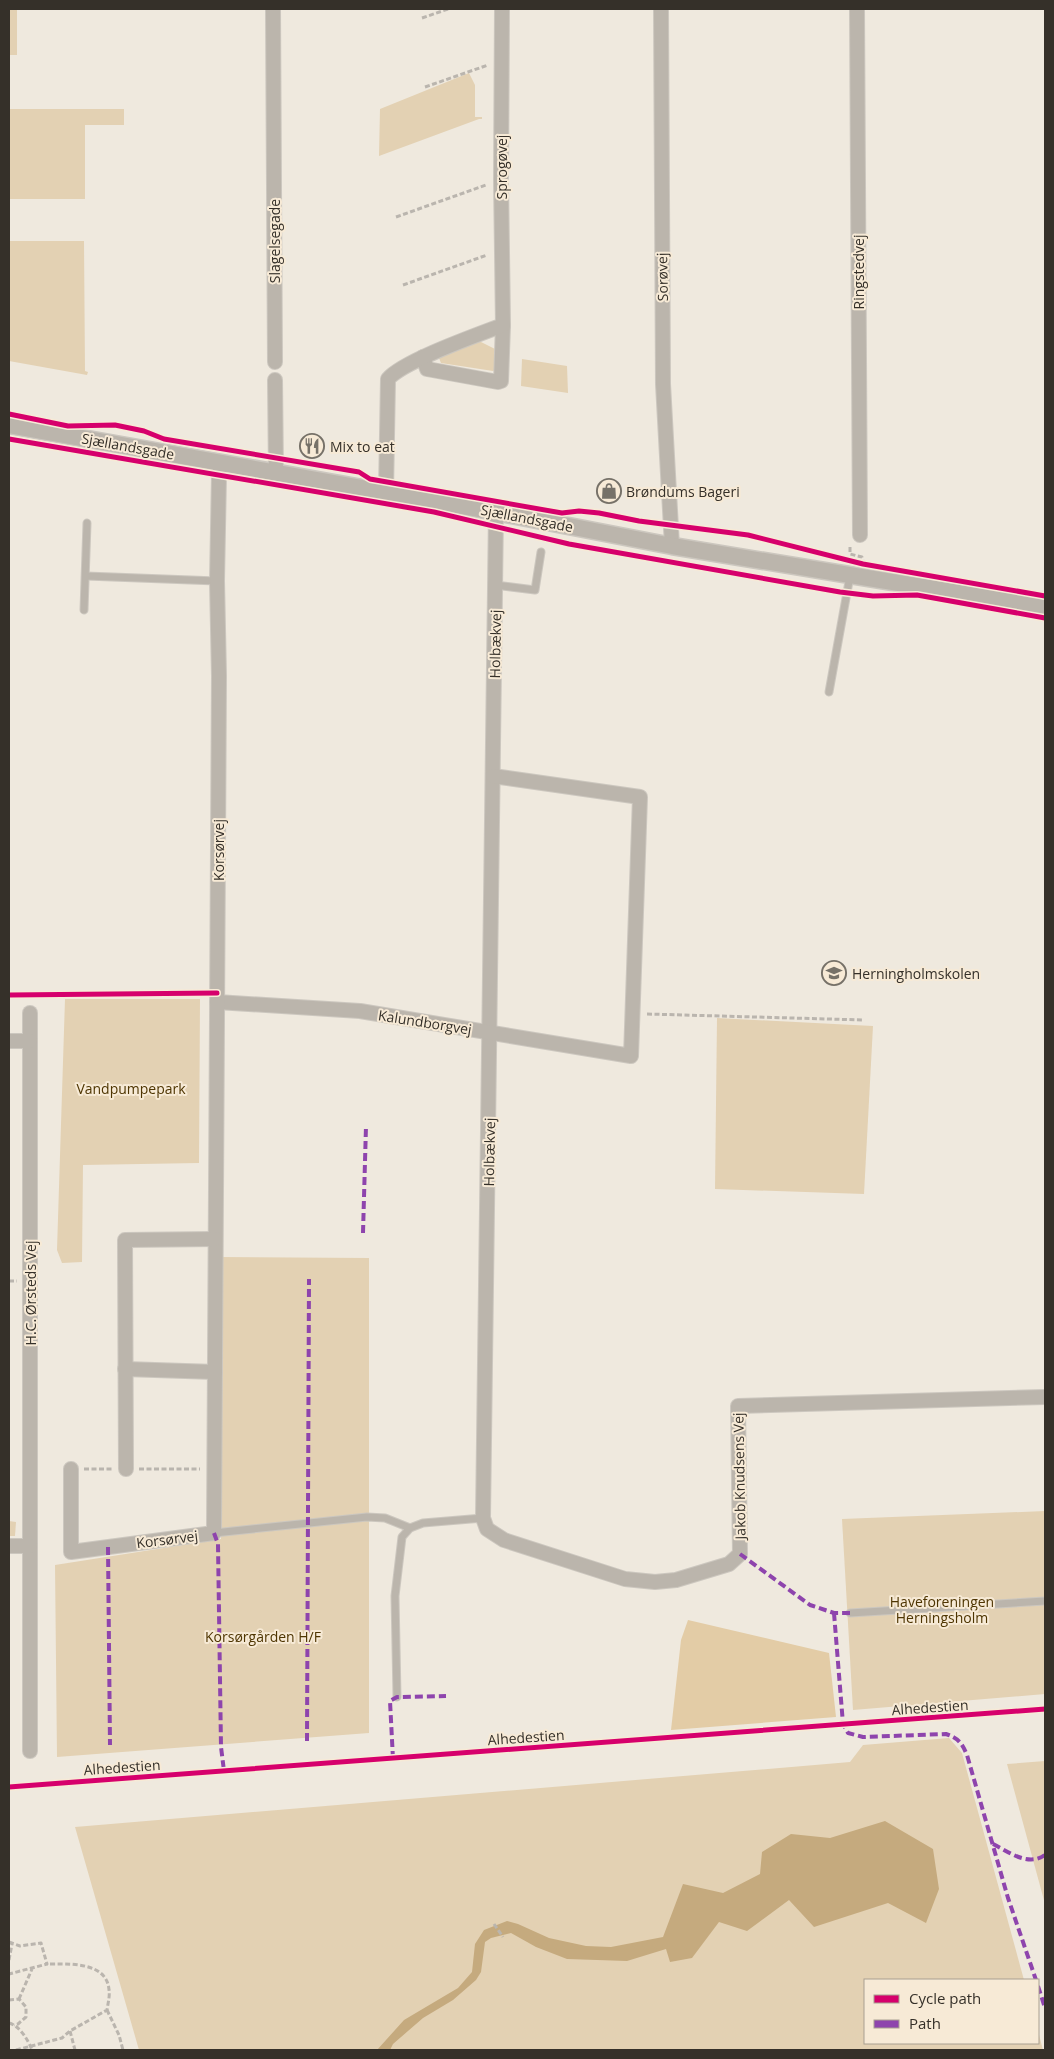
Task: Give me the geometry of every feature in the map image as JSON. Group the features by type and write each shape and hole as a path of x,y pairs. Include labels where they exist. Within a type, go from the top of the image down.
{"street":[{"name":"Slagelsegade","path":"273,9 275,362"},
{"name":"Sprogøvej","path":"424,357 427,369 501,381 502,9"},
{"name":"Sorøvej","path":"661,9 663,384 672,518 672,546"},
{"name":"Ringstedvej","path":"857,9 860,535"},
{"path":"386,492 388,379 393,374 424,357 502,325"},
{"path":"275,380 276,472"},
{"name":"Sjællandsgade","path":"9,425 496,512 672,546 1045,607"},
{"name":"Korsørvej","path":"71,1469 71,1552 214,1533 219,676 217,581 219,475 221,462"},
{"name":"Holbækvej","path":"485,1523 496,512"},
{"path":"493,776 640,797 632,1014"},
{"name":"Kalundborgvej","path":"217,1002 360,1011 630,1056 632,1014"},
{"name":"H.C. Ørsteds Vej","path":"30,1012 30,1752"},
{"path":"9,1041 30,1041"},
{"path":"126,1469 125,1240 216,1239"},
{"path":"125,1369 214,1372"},
{"name":"Jakob Knudsens Vej","path":"485,1523 504,1540 626,1579 655,1582 676,1580 729,1564 740,1554 738,1406 1045,1397"},
{"path":"9,1546 30,1546"}],"lane":[{"path":"84,610 87,523"},
{"path":"495,585 536,590 541,552"},
{"path":"829,692 850,575"},
{"path":"86,576 217,581"},
{"path":"214,1533 367,1517 385,1518 410,1528"},
{"path":"397,1697 395,1596 402,1537 410,1528 423,1523 485,1523"},
{"path":"850,1613 1045,1601"}],"path":[{"path":"422,18 448,9"},
{"path":"426,87 502,60"},
{"path":"396,217 501,180"},
{"path":"403,285 502,249"},
{"path":"860,535 850,533 850,554 862,557 863,564"},
{"path":"844,558 872,565"},
{"path":"632,1014 864,1020"},
{"path":"494,1924 503,1937"},
{"path":"9,1960 10,1943 20,1946 41,1943 47,1964"},
{"path":"9,1974 47,1964 92,1967 106,1978 109,1989 107,2010 119,2035 123,2050"},
{"path":"19,1999 32,1968"},
{"path":"9,2000 19,1999"},
{"path":"14,2025 26,2017 26,2007 19,1999"},
{"path":"16,2050 31,2048 62,2038 70,2031 107,2010"},
{"path":"9,2023 14,2025 28,2040 31,2048"},
{"path":"70,2031 75,2050"}],"green space":[{"path":"9,9 17,9 17,55 9,55"},
{"path":"469,73 475,85 475,117 482,117 482,119 379,156 380,109"},
{"path":"9,109 124,109 124,125 85,125 85,199 9,199"},
{"path":"9,241 84,241 85,371 88,372 87,375 9,361"},
{"path":"479,341 497,350 496,369 493,371 441,363 439,358 441,355"},
{"path":"522,359 567,366 568,393 521,386"},
{"name":"Vandpumpepark","path":"65,999 200,999 199,1163 83,1165 82,1262 62,1263 57,1250"},
{"path":"717,1018 873,1026 864,1194 715,1189"},
{"name":"Korsørgården H/F","path":"219,1257 369,1258 369,1733 57,1757 55,1565 221,1539"},
{"name":"Haveforeningen Herningsholm","path":"1045,1511 1045,1694 853,1710 842,1519"},
{"path":"9,1521 16,1522 15,1536 9,1536"},
{"path":"949,1738 962,1753 1024,1979 864,1979 864,2044 1039,2044 1039,2035 1043,2050 139,2050 75,1827 850,1762 863,1745"},
{"path":"1045,1761 1045,1904 1007,1764"}],"shaded area":[{"path":"688,1620 829,1653 836,1717 671,1730 681,1640"},
{"path":"885,1821 933,1849 939,1889 926,1923 888,1903 814,1927 789,1900 747,1931 719,1922 692,1958 670,1962 666,1949 627,1961 567,1959 536,1947 511,1933 491,1938 485,1942 481,1972 476,1980 453,2000 423,2018 393,2044 390,2050 377,2050 404,2020 458,1988 472,1972 475,1944 484,1930 507,1921 549,1938 586,1946 611,1947 663,1937 683,1884 723,1893 760,1874 762,1852 791,1834 830,1838"}],"marked path":[{"path":"363,1233 366,1126"},
{"path":"307,1741 309,1279"},
{"path":"214,1533 218,1544 221,1747 224,1771"},
{"path":"108,1547 110,1745"},
{"path":"740,1554 810,1605 834,1613 850,1613"},
{"path":"834,1613 843,1724 848,1733 863,1737 946,1734 957,1739 963,1747 967,1755 1008,1898 1036,1979"},
{"path":"393,1759 390,1701 397,1697 446,1696"},
{"path":"993,1844 1025,1859 1039,1858 1045,1855"},
{"path":"1039,1989 1045,2008"}],"cycle path":[{"path":"9,414 68,426 115,425 144,431 164,439 359,472 370,479 562,513 579,511 599,513 639,521 748,535 863,564 1045,596"},
{"path":"9,439 434,512 569,544 840,592 873,596 917,595 1045,618"},
{"path":"9,995 217,993"},
{"name":"Alhedestien","path":"9,1787 1045,1709"}],"place":[{"name":"Mix to eat","path":"312,446"},
{"name":"Brøndums Bageri","path":"609,491"},
{"name":"Herningholmskolen","path":"834,973"}]}
